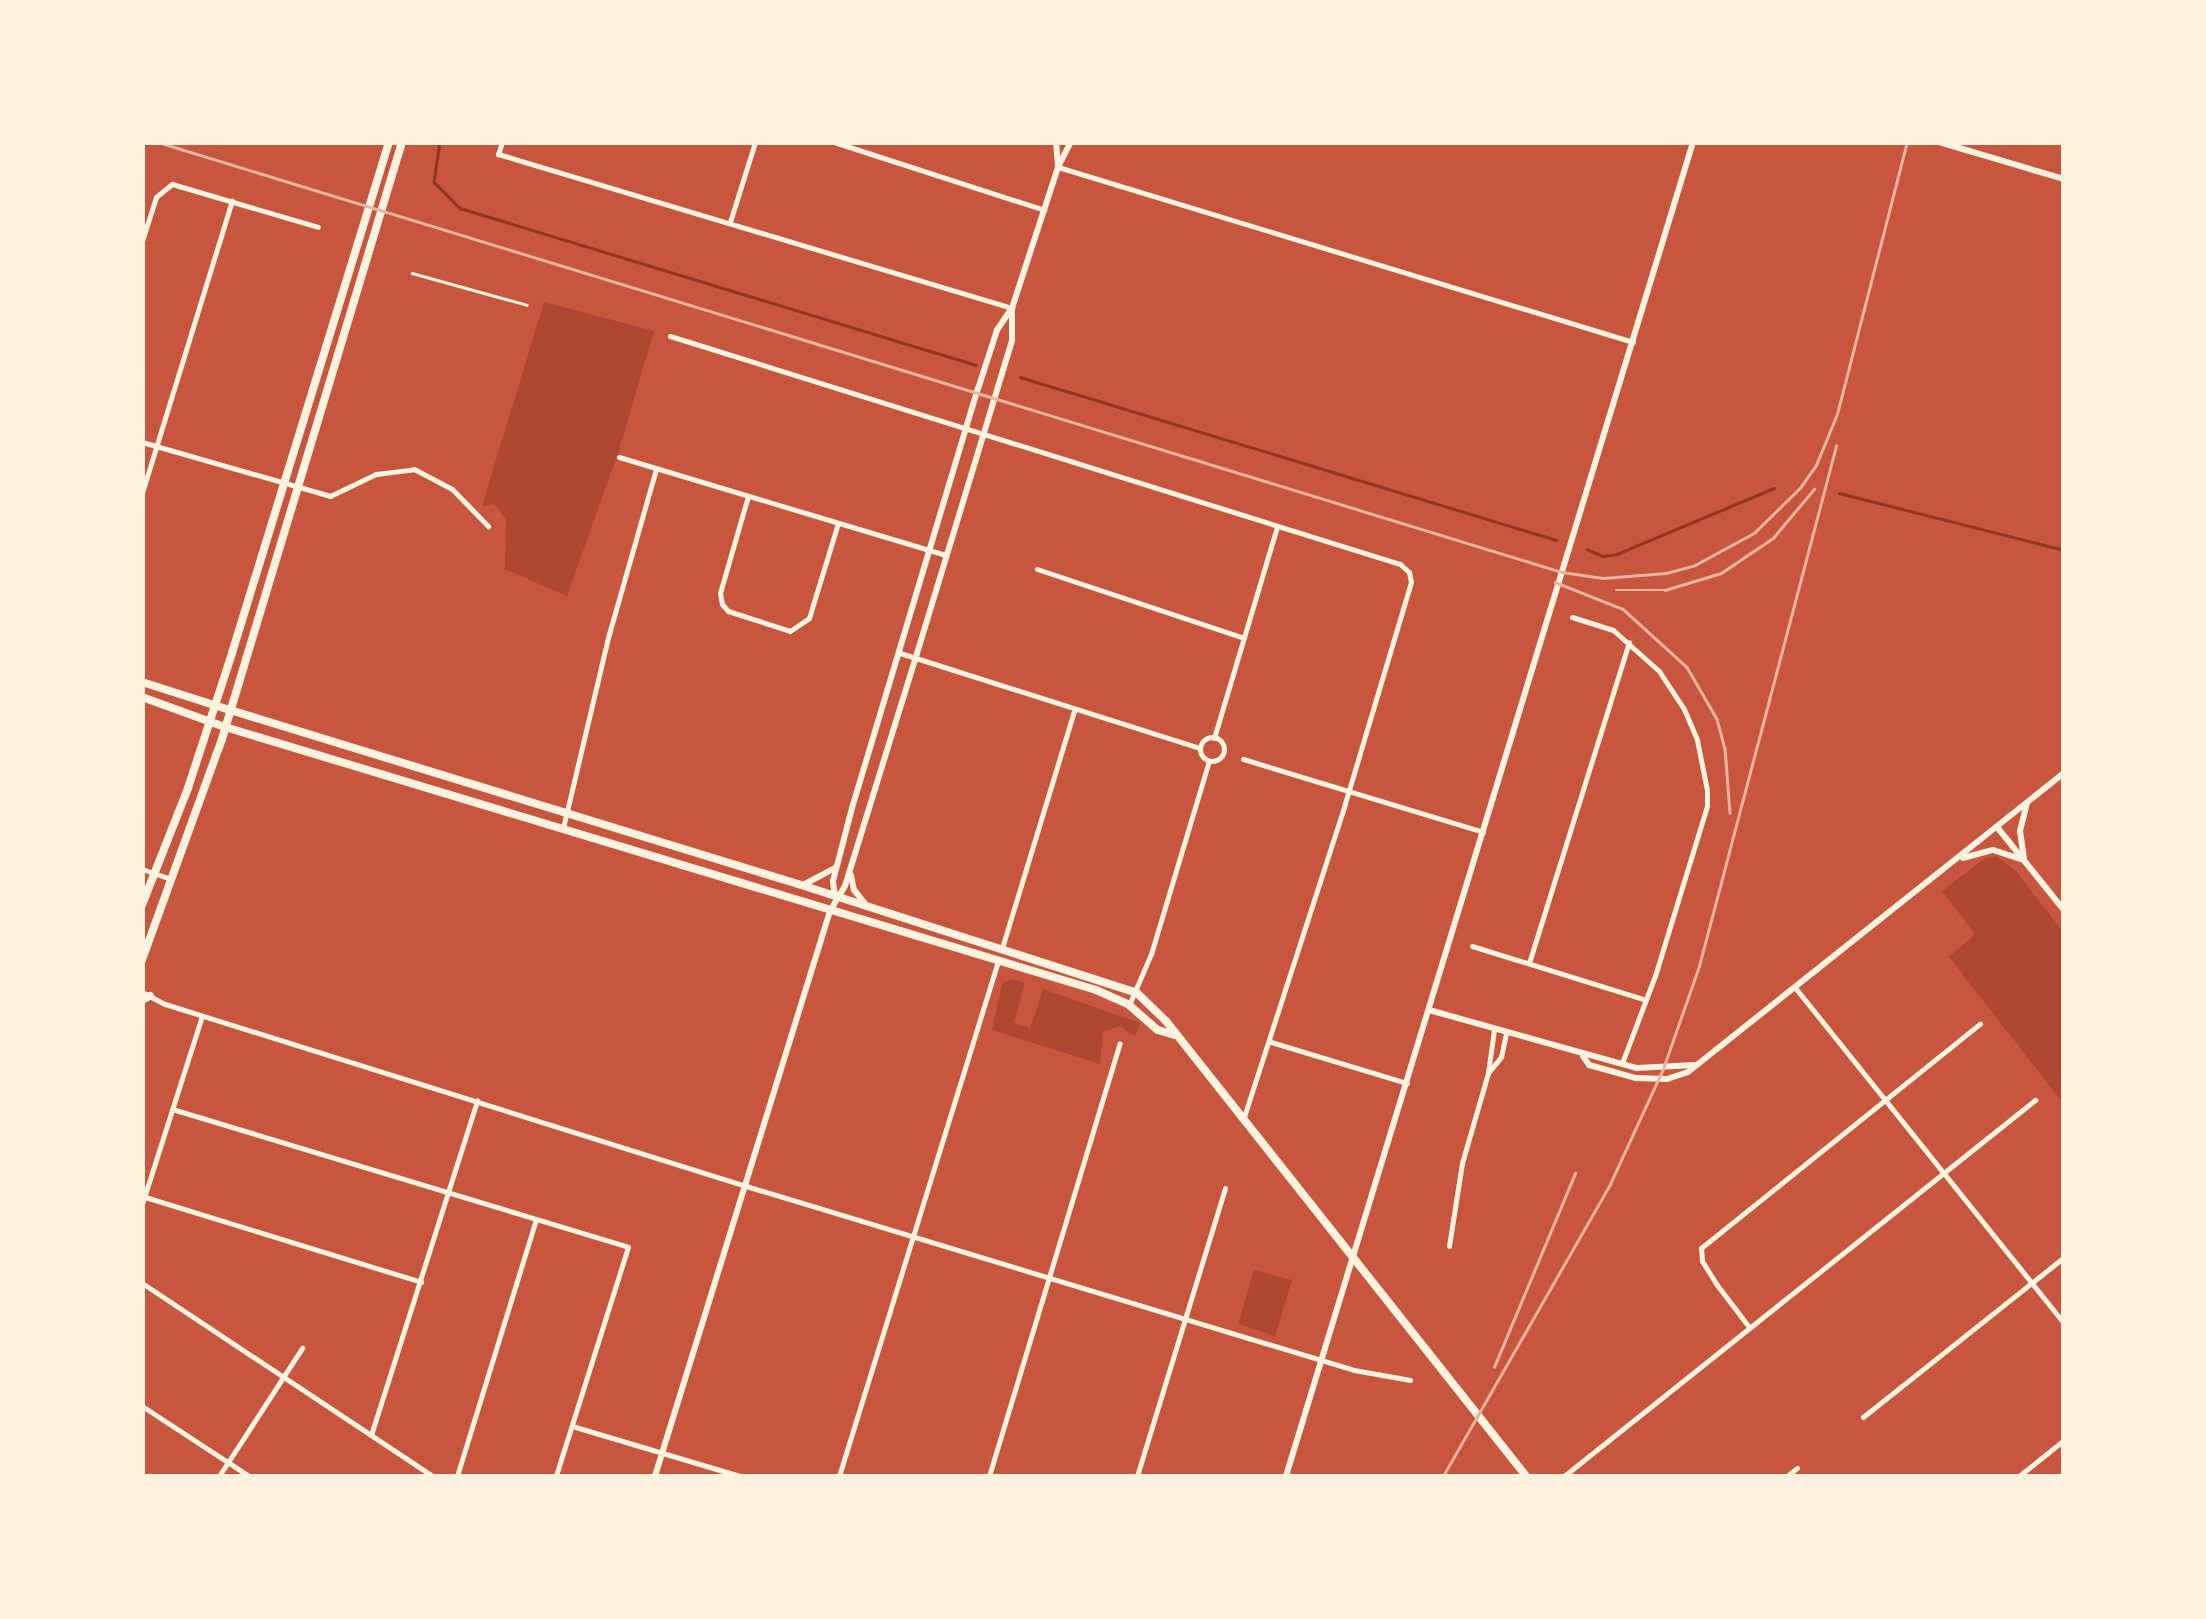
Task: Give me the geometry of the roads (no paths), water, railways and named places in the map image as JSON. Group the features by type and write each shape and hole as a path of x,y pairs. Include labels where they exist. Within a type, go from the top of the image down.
{"main road":[{"path":"142,905 188,788 389,142"},
{"path":"142,960 225,727 402,142"},
{"path":"142,682 803,885 1137,993 1526,1476"},
{"path":"142,697 225,727 1096,990 1130,1005 1158,1030 1174,1035"}],"street":[{"path":"502,142 498,154 1012,308"},
{"path":"730,222 755,142"},
{"path":"834,142 1044,210"},
{"path":"1056,142 1058,167"},
{"path":"655,1476 835,897 836,867 966,428 997,330 1012,308 1058,167 1072,142"},
{"path":"1286,1476 1692,142"},
{"path":"1940,142 2064,179"},
{"path":"1058,167 1633,342"},
{"path":"143,238 156,197 166,186 179,185 318,227"},
{"path":"142,493 232,201"},
{"path":"835,897 845,886 1016,325 1012,308"},
{"path":"670,336 1400,564 1410,572 1411,582 1271,1042 1243,1120"},
{"path":"142,442 330,496 376,474 414,469 452,489 488,526"},
{"path":"619,457 946,556"},
{"path":"564,828 610,634 656,469"},
{"path":"748,496 720,593 722,604 728,611 790,631 809,618 838,523"},
{"path":"1214,738 1278,528"},
{"path":"1037,569 1244,638"},
{"path":"1572,617 1613,630 1659,671 1684,709 1697,740 1708,798 1646,1000 1621,1065"},
{"path":"1528,963 1629,641"},
{"path":"900,653 1200,748 1209,761"},
{"path":"1002,948 1074,711"},
{"path":"1130,1005 1209,761 1223,752 1222,744 1214,738 1205,739 1200,748"},
{"path":"1243,759 1483,832"},
{"path":"1583,1056 1590,1065 1618,1074 1659,1079 1688,1072 1797,990 2064,773"},
{"path":"861,778 874,782"},
{"path":"2024,860 2020,831 2028,803"},
{"path":"1997,827 2064,910"},
{"path":"1958,860 1993,850 2024,860"},
{"path":"803,885 836,867"},
{"path":"142,869 171,878"},
{"path":"849,870 855,891 869,908"},
{"path":"1472,946 1646,1000"},
{"path":"839,1476 998,961"},
{"path":"1797,990 2064,1323"},
{"path":"145,996 746,1186 1322,1360 1389,1379 1410,1380"},
{"path":"1429,1010 1621,1065 1663,1069 1696,1065"},
{"path":"202,1015 144,1200 420,1282"},
{"path":"1749,1327 1702,1260 1704,1245 1980,1024"},
{"path":"1449,1246 1462,1163 1488,1073 1494,1030"},
{"path":"1488,1073 1501,1057 1506,1033"},
{"path":"1271,1042 1407,1083"},
{"path":"989,1476 1120,1043"},
{"path":"371,1435 477,1100"},
{"path":"1564,1476 2035,1100"},
{"path":"172,1109 628,1247 556,1476"},
{"path":"1137,1476 1226,1188"},
{"path":"457,1476 536,1222"},
{"path":"1863,1418 2064,1257"},
{"path":"142,1283 432,1476"},
{"path":"219,1476 302,1348"},
{"path":"142,1406 249,1476"},
{"path":"572,1426 740,1476"},
{"path":"2019,1476 2064,1440"},
{"path":"1787,1476 1797,1468"}],"lane":[{"path":"412,273 526,305"}],"waterway":[{"path":"440,142 434,182 460,208 976,365"},
{"path":"1020,377 1556,540"},
{"path":"1587,549 1603,556 1617,554 1774,488"},
{"path":"1839,493 2064,550"}],"railway":[{"path":"158,142 1562,572 1603,578 1666,573 1695,565 1754,533 1800,488 1816,465 1837,414 1907,142"},
{"path":"1443,1476 1610,1184 1663,1069 1699,966 1836,446"},
{"path":"1616,590 1665,590 1721,573 1773,538 1814,489"},
{"path":"1555,582 1623,609 1687,667 1717,719 1725,748 1730,813"},
{"path":"1494,1367 1575,1173"}]}
